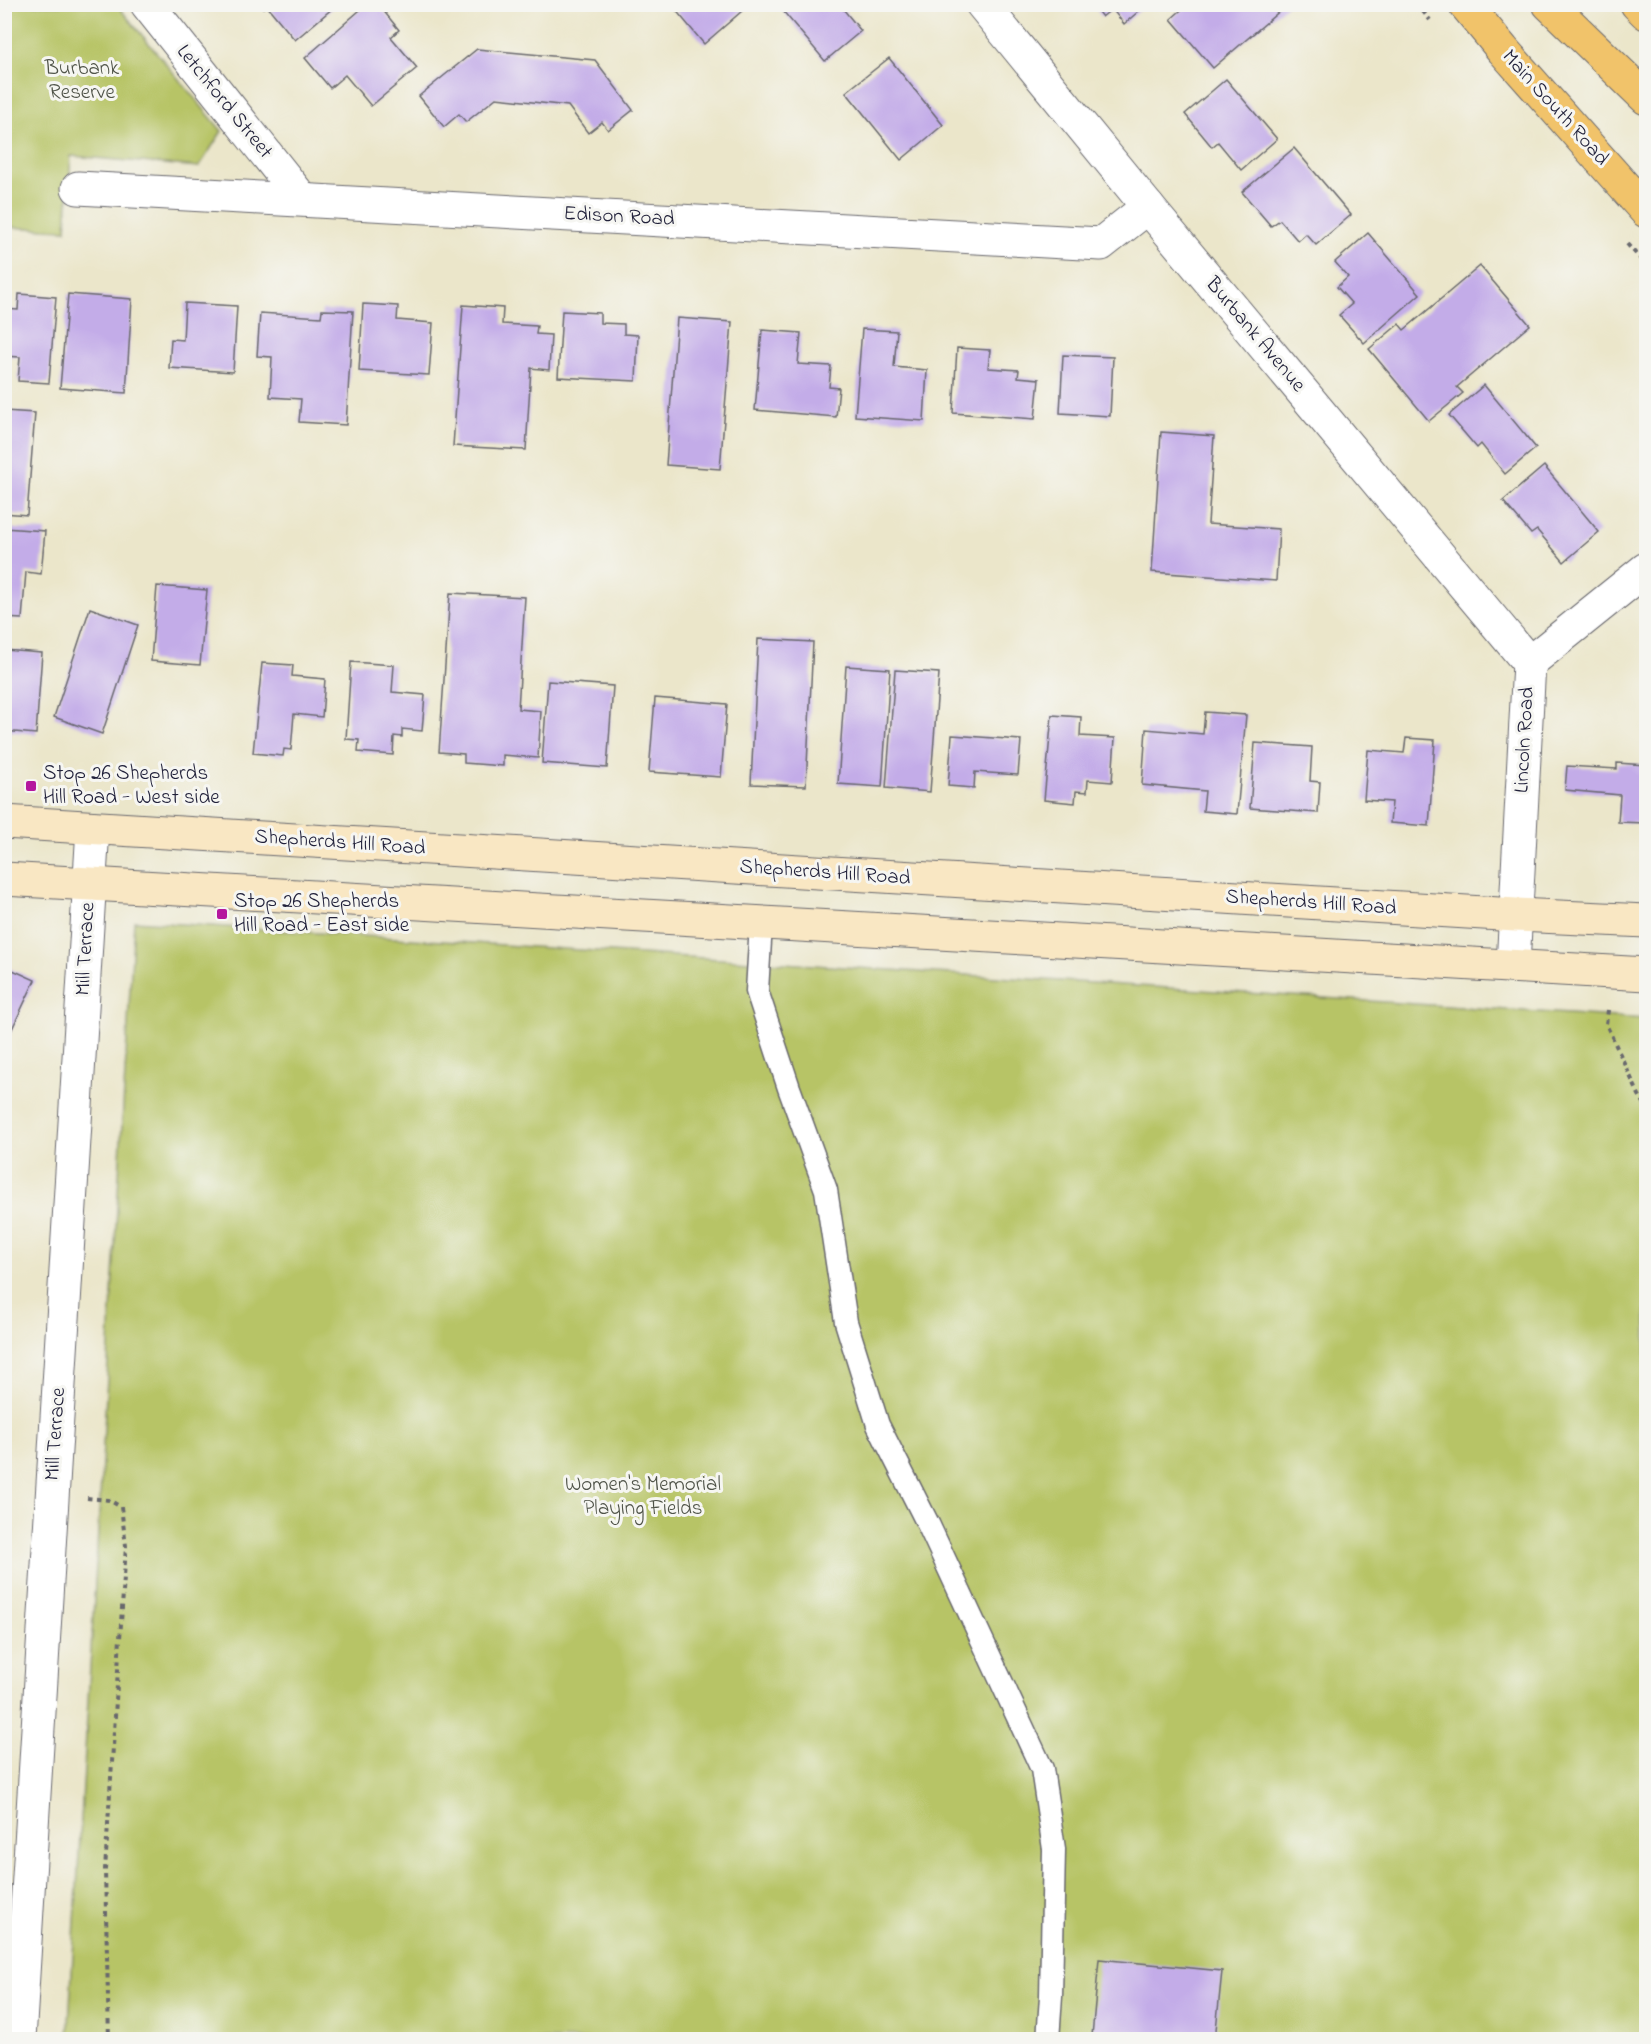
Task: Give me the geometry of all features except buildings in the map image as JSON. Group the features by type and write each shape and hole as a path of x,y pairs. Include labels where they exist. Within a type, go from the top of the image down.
{"highway":[{"name":"Main South Road","path":"1464,4 1541,94 1647,211"},
{"path":"1549,4 1647,98"},
{"path":"1637,4 1647,14"}],"main road":[{"name":"Shepherds Hill Road","path":"4,822 1516,915 1647,921"},
{"path":"4,879 1647,974"}],"street":[{"name":"Letchford Street","path":"147,4 302,199"},
{"name":"Burbank Avenue","path":"982,4 1148,207 1529,663"},
{"name":"Edison Road","path":"78,188 1101,244 1148,207"},
{"name":"Lincoln Road","path":"1513,966 1529,663 1647,569"},
{"name":"Mill Terrace","path":"19,2040 93,828"}],"lane":[{"path":"761,924 757,991 826,1190 846,1322 878,1425 948,1566 1042,1769 1054,1849 1052,1996 1048,2040"}],"path":[{"path":"1611,973 1606,1024 1647,1106"},
{"path":"53,1496 109,1500 121,1507 126,1546 105,1870 109,2040"}],"green space":[{"name":"Burbank Reserve","path":"5,5 117,5 222,131 199,167 71,156 66,230 5,227"},
{"name":"Women's Memorial Playing Fields","path":"134,921 1646,1019 1646,2039 68,2040"}],"place":[{"name":"Stop 26 Shepherds Hill Road - West side","path":"31,786"},
{"name":"Stop 26 Shepherds Hill Road - East side","path":"222,914"}]}
